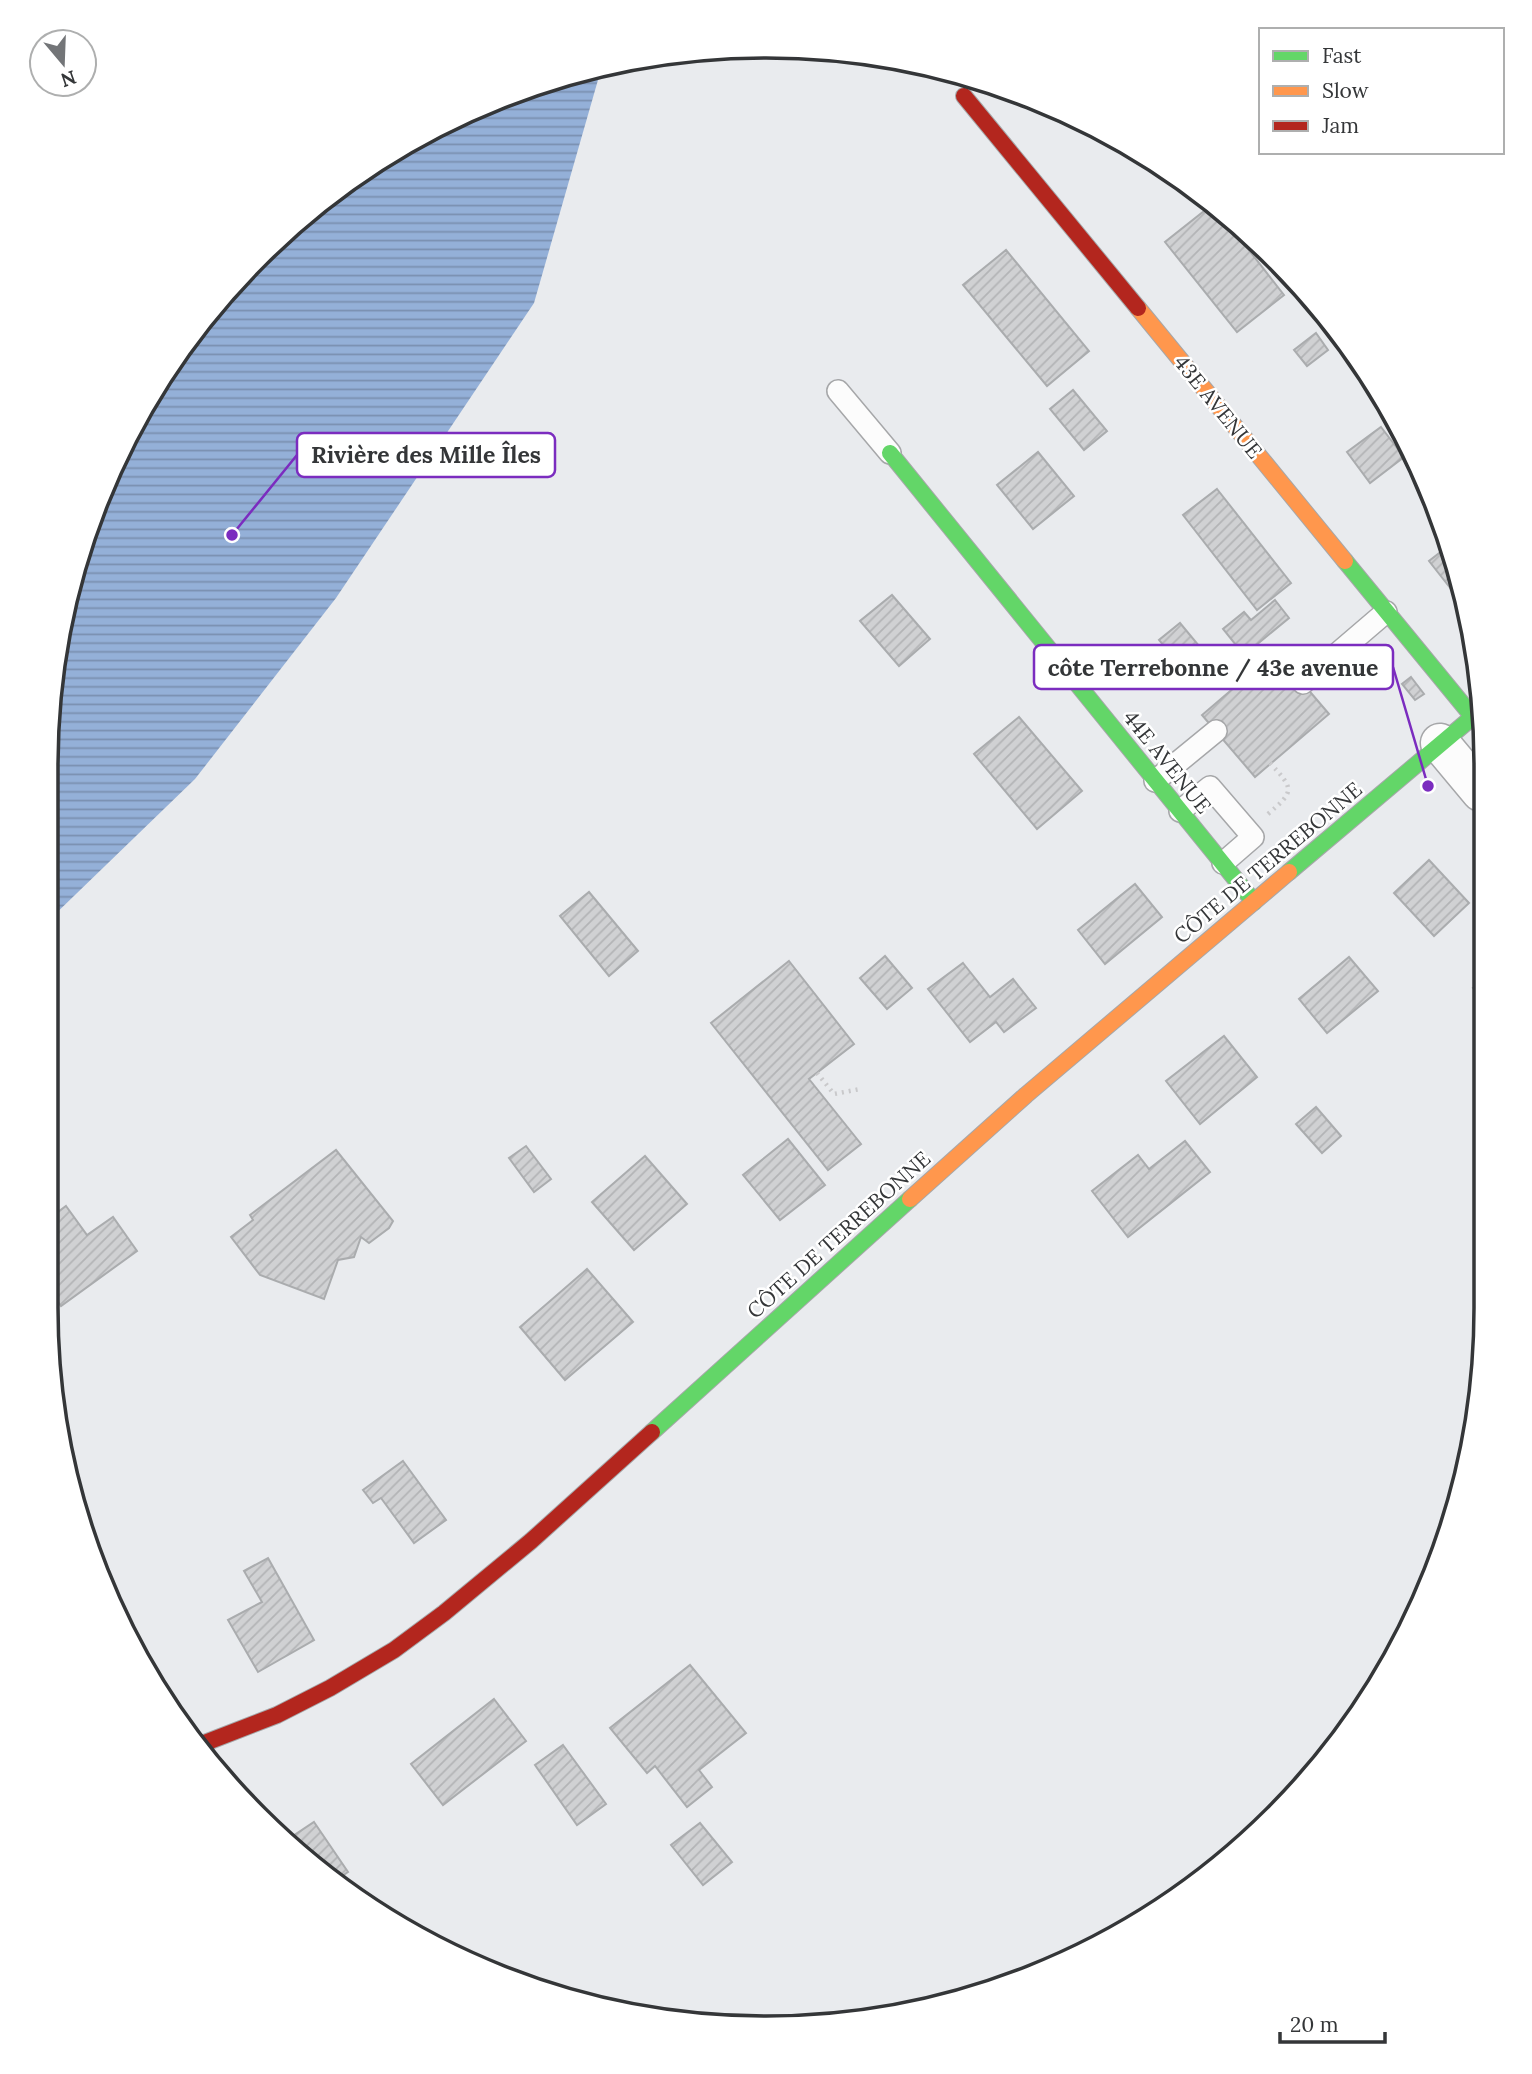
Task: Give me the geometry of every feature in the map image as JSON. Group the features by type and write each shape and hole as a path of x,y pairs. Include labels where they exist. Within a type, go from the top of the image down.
{"main road":[{"name":"43E AVENUE","path":"964,96 1386,612 1472,707"},
{"name":"44E AVENUE","path":"890,453 1254,902"},
{"name":"CÔTE DE TERREBONNE","path":"207,1742 277,1715 330,1688 394,1650 444,1612 531,1541 1026,1096 1473,717"}],"street":[{"path":"1440,743 1474,784"}],"lane":[{"path":"838,391 890,453"},
{"path":"1303,683 1386,612"},
{"path":"1155,781 1216,732"},
{"path":"1181,811 1210,787 1254,836 1223,863"}],"path":[{"path":"1270,763 1284,778 1289,789 1286,799 1278,805"},
{"path":"817,1073 834,1094 860,1089"}],"water":[{"path":"598,78 534,303 336,598 195,779 58,911 59,720 71,628 95,538 131,453 153,412 204,335 234,299 265,265 335,204 373,177 453,131 538,95"}],"building":[{"path":"1205,210 1245,245 1284,295 1237,332 1165,242"},
{"path":"1006,250 1089,351 1047,386 963,285"},
{"path":"1316,333 1328,350 1307,366 1294,350"},
{"path":"1073,390 1107,431 1084,450 1050,409"},
{"path":"1381,427 1403,458 1370,483 1347,452"},
{"path":"1038,452 1074,496 1033,529 997,485"},
{"path":"1217,489 1291,583 1257,610 1183,515"},
{"path":"1441,552 1452,590 1429,561"},
{"path":"892,595 930,639 899,666 860,621"},
{"path":"1275,600 1289,618 1244,655 1223,629 1244,612 1251,620"},
{"path":"1180,623 1200,647 1179,664 1159,640"},
{"path":"1276,652 1329,714 1255,777 1202,715"},
{"path":"1411,677 1424,694 1415,700 1402,684"},
{"path":"1019,717 1082,791 1037,829 974,754"},
{"path":"1429,860 1469,903 1434,936 1394,893"},
{"path":"1135,884 1162,917 1105,964 1078,930"},
{"path":"589,892 638,951 609,976 560,916"},
{"path":"885,956 912,988 887,1009 860,978"},
{"path":"1349,957 1378,991 1327,1033 1299,999"},
{"path":"789,961 854,1044 809,1079 861,1144 828,1170 711,1023"},
{"path":"963,963 990,997 1013,979 1036,1008 1004,1032 996,1022 970,1042 928,989"},
{"path":"1224,1036 1257,1077 1200,1124 1166,1081"},
{"path":"1316,1107 1341,1136 1322,1153 1296,1124"},
{"path":"788,1139 825,1185 780,1220 743,1175"},
{"path":"1185,1141 1210,1172 1128,1237 1092,1191 1138,1155 1149,1169"},
{"path":"526,1146 551,1179 534,1192 509,1158"},
{"path":"336,1150 393,1221 389,1228 369,1243 361,1237 354,1257 338,1260 324,1299 260,1275 231,1237 253,1220 250,1215"},
{"path":"645,1156 687,1204 634,1250 592,1202"},
{"path":"66,1206 87,1235 113,1217 137,1251 61,1306 58,1302 58,1212"},
{"path":"587,1269 633,1322 565,1380 520,1327"},
{"path":"403,1461 446,1520 414,1543 381,1498 373,1503 363,1490"},
{"path":"268,1558 314,1640 258,1672 228,1620 262,1602 244,1571"},
{"path":"690,1665 746,1733 699,1770 712,1787 687,1807 655,1766 647,1773 610,1728"},
{"path":"494,1699 526,1741 443,1805 411,1764"},
{"path":"563,1745 606,1804 577,1825 535,1765"},
{"path":"314,1822 348,1872 343,1876 294,1835"},
{"path":"700,1823 732,1862 703,1885 671,1845"}],"traffic: fast":[{"path":"890,453 1254,902"},
{"path":"1345,561 1473,717"},
{"path":"1289,872 1473,717"},
{"path":"652,1432 910,1199"}],"traffic: slow":[{"path":"1138,308 1345,561"},
{"path":"910,1199 1026,1095 1289,872"}],"traffic: jam":[{"path":"964,96 1138,308"},
{"path":"207,1742 277,1715 330,1688 394,1650 444,1613 531,1541 652,1432"}],"place":[{"name":"Rivière des Mille Îles","path":"232,535"},
{"name":"côte Terrebonne / 43e avenue","path":"1428,786"}]}
